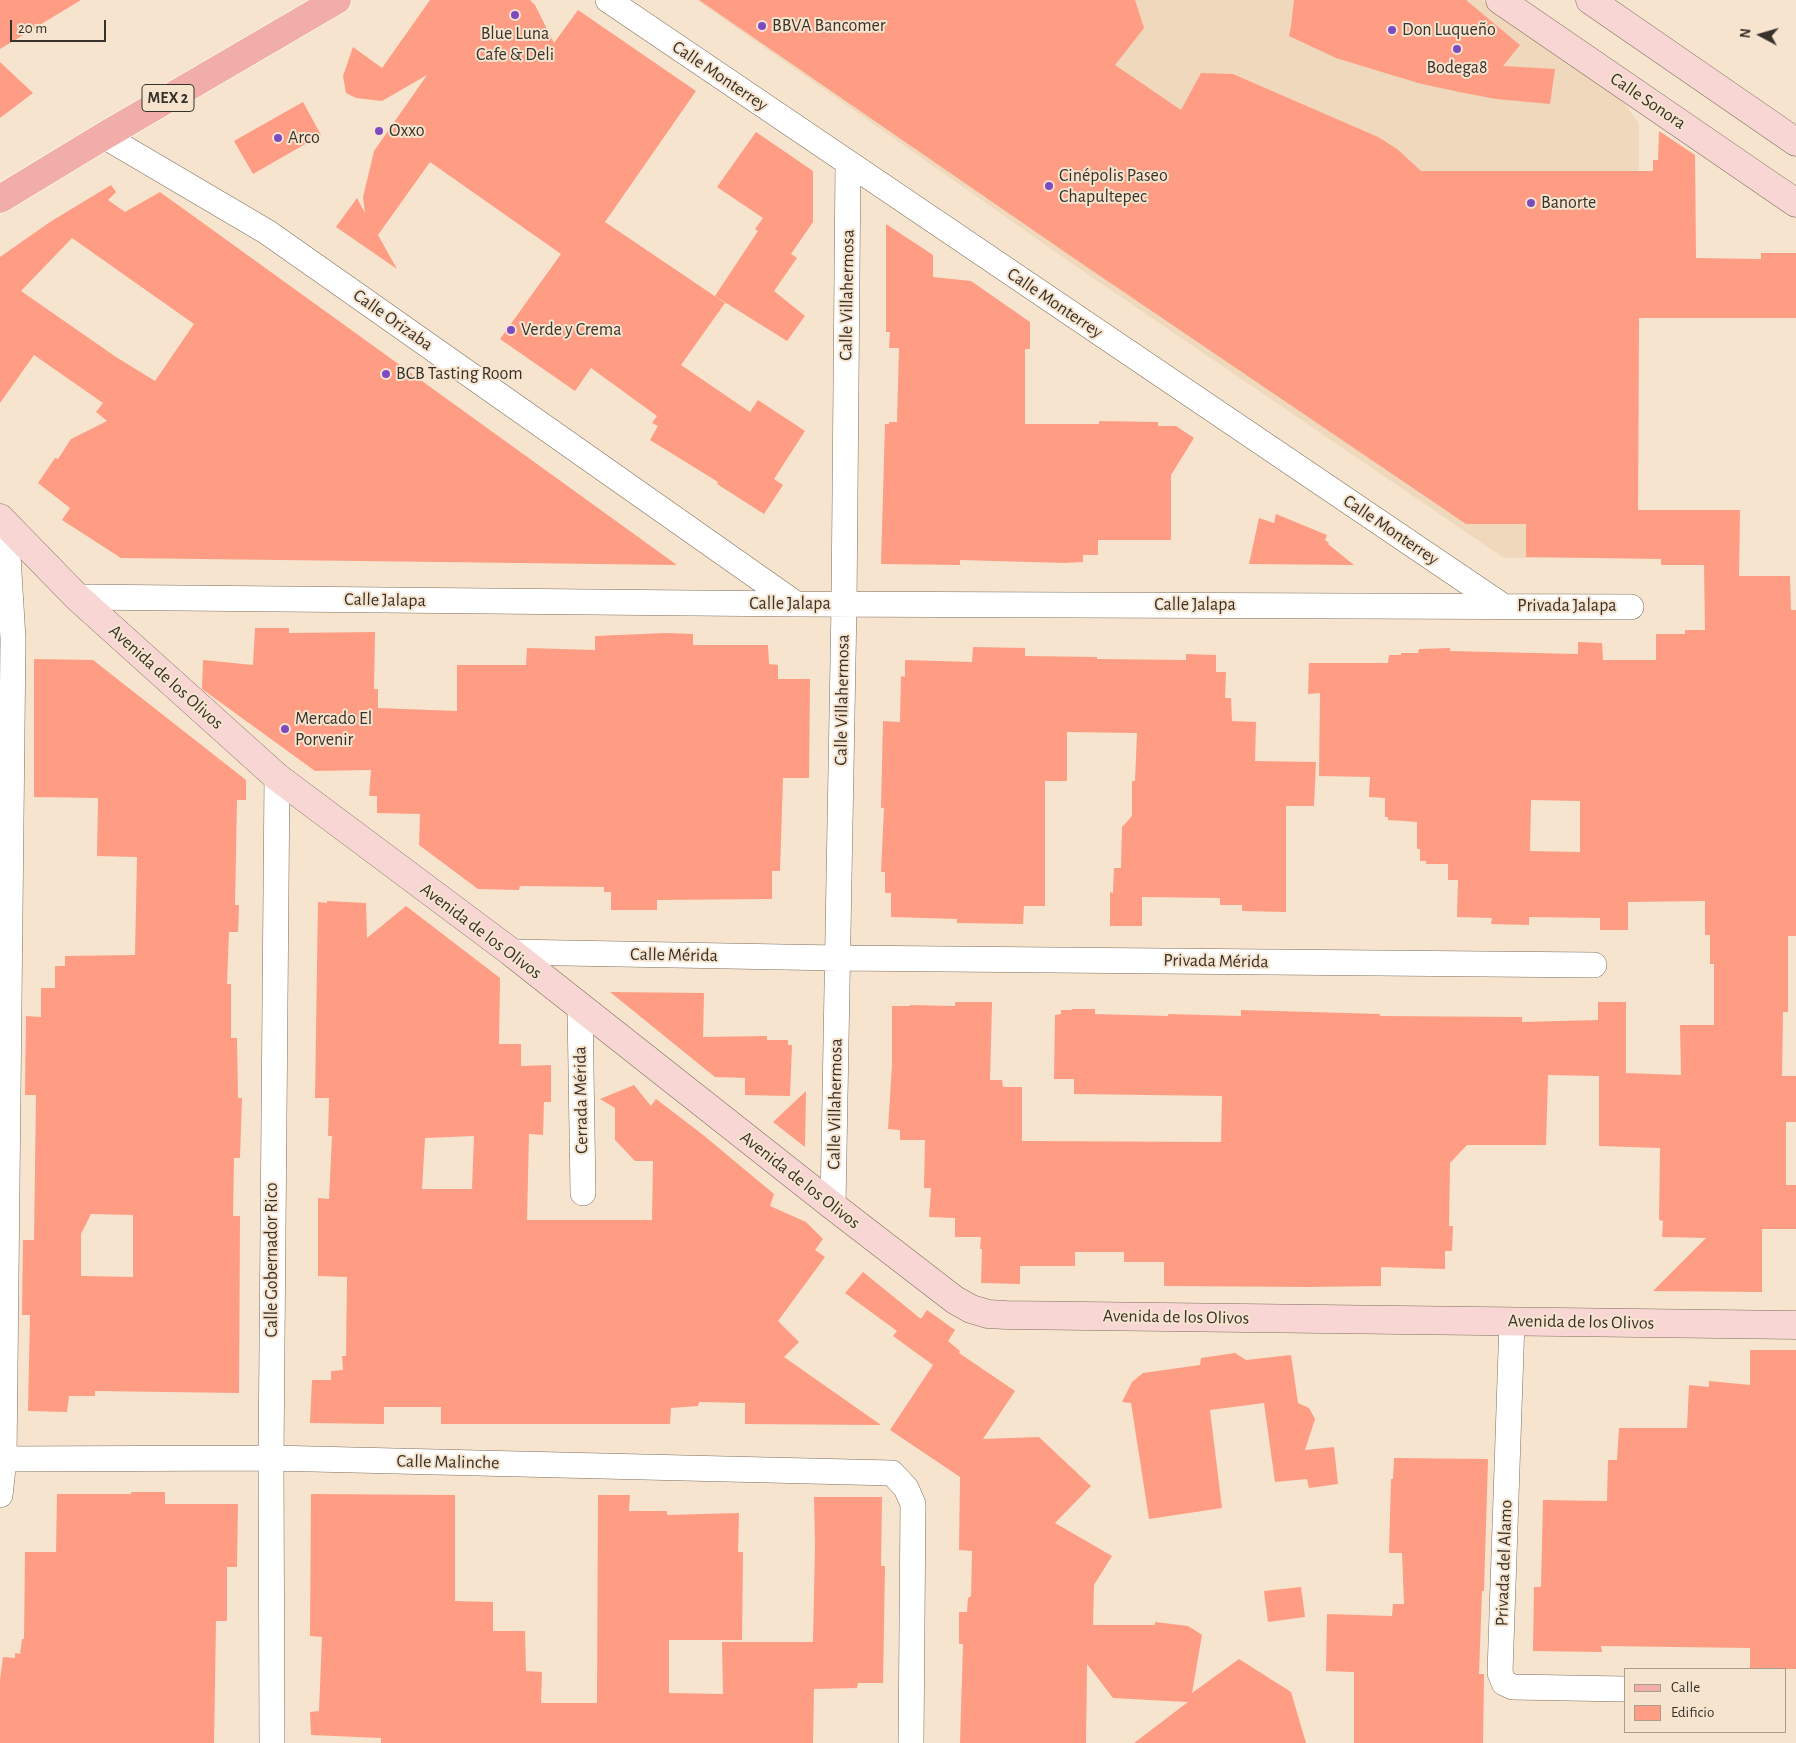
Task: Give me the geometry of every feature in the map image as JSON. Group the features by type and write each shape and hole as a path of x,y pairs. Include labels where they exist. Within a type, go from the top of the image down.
{"main road":[{"name":"MEX 2","path":"0,199 337,0"}],"street":[{"name":"Calle Monterrey","path":"608,0 1503,606"},
{"name":"Calle Sonora","path":"1500,0 1796,203"},
{"path":"1590,0 1796,142"},
{"name":"Calle Orizaba","path":"104,136 268,232 796,604"},
{"name":"Calle Villahermosa","path":"833,1206 844,605 848,163"},
{"path":"0,1495 4,1459 13,639 5,614 3,521"},
{"name":"Avenida de los Olivos","path":"3,521 76,597 276,777 511,952 833,1206 955,1300 971,1309 988,1314 1006,1315 1796,1324"},
{"name":"Calle Jalapa","path":"76,597 844,605 1503,606"},
{"name":"Privada Jalapa","path":"1503,606 1631,607"},
{"name":"Calle Gobernador Rico","path":"272,1743 271,1458 276,777"},
{"name":"Calle Mérida","path":"511,952 838,958"},
{"name":"Privada Mérida","path":"838,958 1594,965"},
{"name":"Cerrada Mérida","path":"580,1007 583,1193"},
{"name":"Privada del Alamo","path":"1512,1321 1500,1673 1504,1683 1513,1688 1624,1688"},
{"name":"Calle Malinche","path":"4,1459 271,1458 892,1473 906,1488 914,1504 911,1743"}],"shaded area":[{"path":"697,0 1482,0 1616,93 1639,123 1638,558 1504,558 1077,267"}],"building":[{"path":"0,0 81,0 0,49"},
{"path":"430,0 530,0 535,5 554,43 578,10 696,91 605,222 725,303 681,365 750,412 758,400 805,431 774,479 783,485 764,514 717,484 718,482 650,440 658,426 652,423 657,416 591,368 575,391 500,339 561,254 430,162 378,235 397,269 336,227 357,198 365,213 363,197 374,151 427,75 382,101 356,98 346,93 343,76 353,47 382,68"},
{"path":"699,0 1135,0 1144,28 1115,65 1181,110 1201,73 1233,74 1378,137 1397,149 1421,171 1653,171 1653,160 1658,160 1659,131 1695,155 1696,258 1761,259 1761,253 1796,253 1796,318 1639,318 1638,510 1740,510 1739,576 1790,576 1791,610 1796,610 1796,936 1788,936 1788,1012 1783,1012 1782,1076 1796,1076 1796,1122 1786,1122 1786,1185 1796,1185 1796,1229 1762,1229 1762,1292 1653,1291 1706,1238 1662,1237 1663,1221 1659,1220 1660,1148 1599,1146 1599,1076 1548,1075 1546,1145 1467,1145 1450,1163 1449,1226 1453,1226 1452,1251 1445,1251 1445,1269 1381,1267 1381,1286 1164,1286 1164,1262 1124,1262 1124,1252 1075,1252 1075,1266 1020,1266 1020,1284 981,1283 981,1237 955,1237 955,1218 929,1217 931,1188 924,1188 925,1140 900,1140 900,1130 888,1129 892,1065 892,1006 955,1006 955,1002 992,1002 990,1080 1002,1080 1003,1087 1022,1087 1022,1141 1221,1142 1222,1096 1074,1094 1074,1079 1054,1079 1055,1015 1061,1014 1061,1010 1095,1009 1095,1014 1168,1016 1168,1014 1241,1016 1241,1010 1380,1014 1380,1016 1522,1017 1522,1022 1598,1020 1598,1002 1626,1002 1626,1073 1681,1075 1680,1025 1714,1025 1714,964 1710,964 1710,935 1705,935 1705,901 1628,902 1628,930 1600,930 1600,918 1529,917 1529,925 1491,924 1492,918 1457,917 1458,880 1448,880 1448,864 1426,864 1426,861 1420,861 1420,849 1417,849 1417,822 1388,820 1388,817 1385,817 1385,798 1369,797 1370,777 1319,776 1320,693 1308,694 1309,663 1388,663 1389,655 1418,653 1419,649 1450,648 1450,651 1578,654 1578,642 1602,643 1603,660 1656,660 1656,634 1685,634 1685,630 1705,630 1704,565 1661,565 1661,559 1526,557 1526,524 1466,524 1078,261","holes":["1531,800 1580,801 1580,852 1530,851"]},
{"path":"1294,0 1466,0 1520,45 1503,66 1555,69 1550,104 1496,99 1459,92 1418,83 1336,58 1289,36"},
{"path":"0,62 33,93 0,118"},
{"name":"Arco","path":"303,102 321,135 253,174 234,141"},
{"path":"756,132 813,171 813,222 791,254 797,258 774,291 805,316 787,341 715,296 758,231 755,229 763,218 717,187"},
{"path":"111,185 116,192 108,200 125,212 160,192 677,565 121,558 62,520 70,508 38,483 55,458 58,459 71,439 107,421 96,412 103,403 34,355 0,403 0,257 50,222","holes":["72,238 194,324 155,381 116,357 21,291"]},
{"path":"886,224 933,255 933,277 971,281 1030,322 1030,349 1025,349 1025,424 1099,424 1099,421 1158,422 1158,426 1176,426 1194,438 1171,475 1171,540 1098,540 1098,555 1083,555 1083,562 960,560 960,565 881,564 885,424 897,422 899,348 889,348 890,332 886,332"},
{"path":"1276,514 1327,535 1325,540 1328,544 1354,565 1249,564 1259,518 1274,523"},
{"path":"255,628 289,628 289,633 375,632 374,689 378,689 378,708 457,711 457,665 526,665 527,648 595,650 595,636 666,633 693,634 693,645 768,645 769,664 778,665 778,679 810,679 809,778 783,778 780,871 772,871 772,899 657,900 657,910 611,910 611,892 604,892 604,887 520,886 519,890 478,889 419,845 420,814 377,813 377,796 369,796 371,770 315,771 202,689 203,660 253,665"},
{"path":"973,647 1025,648 1025,656 1097,657 1097,659 1186,660 1186,654 1216,655 1216,672 1226,672 1225,698 1231,698 1232,721 1256,722 1255,761 1316,762 1314,806 1286,806 1286,912 1242,911 1242,905 1220,905 1220,898 1142,897 1142,926 1110,926 1110,892 1113,893 1114,868 1121,868 1122,827 1132,816 1132,781 1135,781 1137,733 1067,732 1067,781 1045,781 1045,906 1024,906 1023,924 957,923 957,919 891,917 891,893 885,893 885,872 881,872 884,808 881,808 883,721 900,722 901,676 905,677 905,660 972,662"},
{"path":"34,659 93,660 246,780 246,800 237,800 235,905 239,905 238,932 229,932 227,984 231,984 231,1038 237,1038 238,1098 242,1098 240,1158 234,1158 233,1216 240,1216 239,1393 95,1391 95,1396 69,1396 67,1412 28,1411 30,1315 22,1315 23,1240 34,1240 36,1095 25,1095 26,1016 41,1017 41,988 55,988 55,966 65,966 65,956 135,955 137,857 97,856 98,798 34,797","holes":["91,1214 133,1215 133,1277 81,1276 81,1234"]},
{"path":"327,901 366,903 367,938 406,906 500,978 499,1044 521,1044 521,1066 551,1065 551,1102 544,1102 543,1135 529,1134 527,1220 652,1220 653,1161 635,1161 615,1140 615,1108 600,1099 634,1085 651,1106 656,1099 702,1134 774,1194 770,1206 806,1222 823,1239 815,1250 825,1257 778,1321 799,1342 784,1357 881,1425 745,1424 745,1403 699,1402 698,1406 671,1408 670,1424 441,1424 441,1407 384,1407 384,1424 310,1423 312,1380 331,1380 331,1371 343,1370 342,1356 346,1356 347,1277 318,1276 318,1198 329,1199 332,1136 328,1136 329,1098 315,1098 318,902 327,903","holes":["474,1136 472,1189 422,1189 425,1138"]},
{"path":"610,992 704,993 703,1037 767,1036 767,1040 788,1040 788,1045 792,1045 790,1096 745,1095 745,1078 715,1077"},
{"path":"806,1091 805,1147 773,1122"},
{"path":"863,1272 921,1319 927,1310 955,1330 948,1341 960,1351 959,1353 1015,1391 983,1439 1039,1437 1091,1486 1055,1523 1112,1556 1094,1585 1093,1625 1155,1625 1155,1622 1188,1626 1202,1635 1192,1693 1239,1659 1291,1692 1306,1743 1134,1743 1188,1702 1113,1698 1087,1664 1086,1743 960,1743 963,1644 959,1644 959,1612 967,1612 968,1598 971,1596 972,1551 959,1550 960,1477 890,1430 933,1365 893,1336 897,1331 845,1293"},
{"path":"1750,1350 1796,1350 1796,1669 1750,1668 1750,1648 1601,1646 1602,1652 1533,1651 1534,1587 1541,1587 1543,1500 1607,1501 1608,1460 1617,1460 1619,1428 1687,1428 1689,1385 1709,1387 1709,1381 1750,1385"},
{"path":"1235,1353 1246,1360 1291,1355 1298,1403 1309,1408 1315,1419 1305,1450 1334,1447 1338,1484 1309,1488 1307,1479 1275,1482 1264,1403 1210,1410 1222,1508 1149,1519 1131,1403 1122,1402 1132,1382 1143,1373 1200,1365 1201,1358"},
{"path":"1394,1458 1488,1459 1484,1591 1482,1591 1479,1674 1484,1674 1483,1743 1354,1743 1354,1672 1326,1671 1327,1614 1392,1616 1393,1604 1404,1604 1402,1553 1389,1553 1391,1479 1393,1479"},
{"path":"131,1492 165,1492 165,1504 238,1504 237,1567 227,1567 227,1621 216,1621 214,1743 0,1743 0,1680 3,1657 15,1658 15,1653 20,1654 22,1639 24,1639 25,1552 56,1552 57,1494 131,1494"},
{"path":"311,1494 455,1495 455,1601 493,1602 493,1631 525,1631 526,1671 542,1672 541,1703 597,1703 598,1495 630,1495 629,1511 667,1511 667,1515 739,1513 738,1552 743,1552 742,1640 669,1640 669,1693 723,1694 722,1642 813,1642 814,1497 882,1497 881,1566 885,1566 883,1683 858,1683 857,1688 814,1689 813,1743 381,1743 381,1738 311,1735 310,1712 319,1711 322,1637 310,1636"},
{"path":"1301,1587 1305,1617 1268,1622 1264,1591"}],"place":[{"name":"Blue Luna Cafe & Deli","path":"515,15"},
{"name":"BBVA Bancomer","path":"762,26"},
{"name":"Don Luqueño","path":"1392,30"},
{"name":"Bodega8","path":"1457,49"},
{"name":"Oxxo","path":"379,131"},
{"name":"Arco","path":"278,138"},
{"name":"Cinépolis Paseo Chapultepec","path":"1049,186"},
{"name":"Banorte","path":"1531,203"},
{"name":"Verde y Crema","path":"511,330"},
{"name":"BCB Tasting Room","path":"386,374"},
{"name":"Mercado El Porvenir","path":"285,729"}]}
